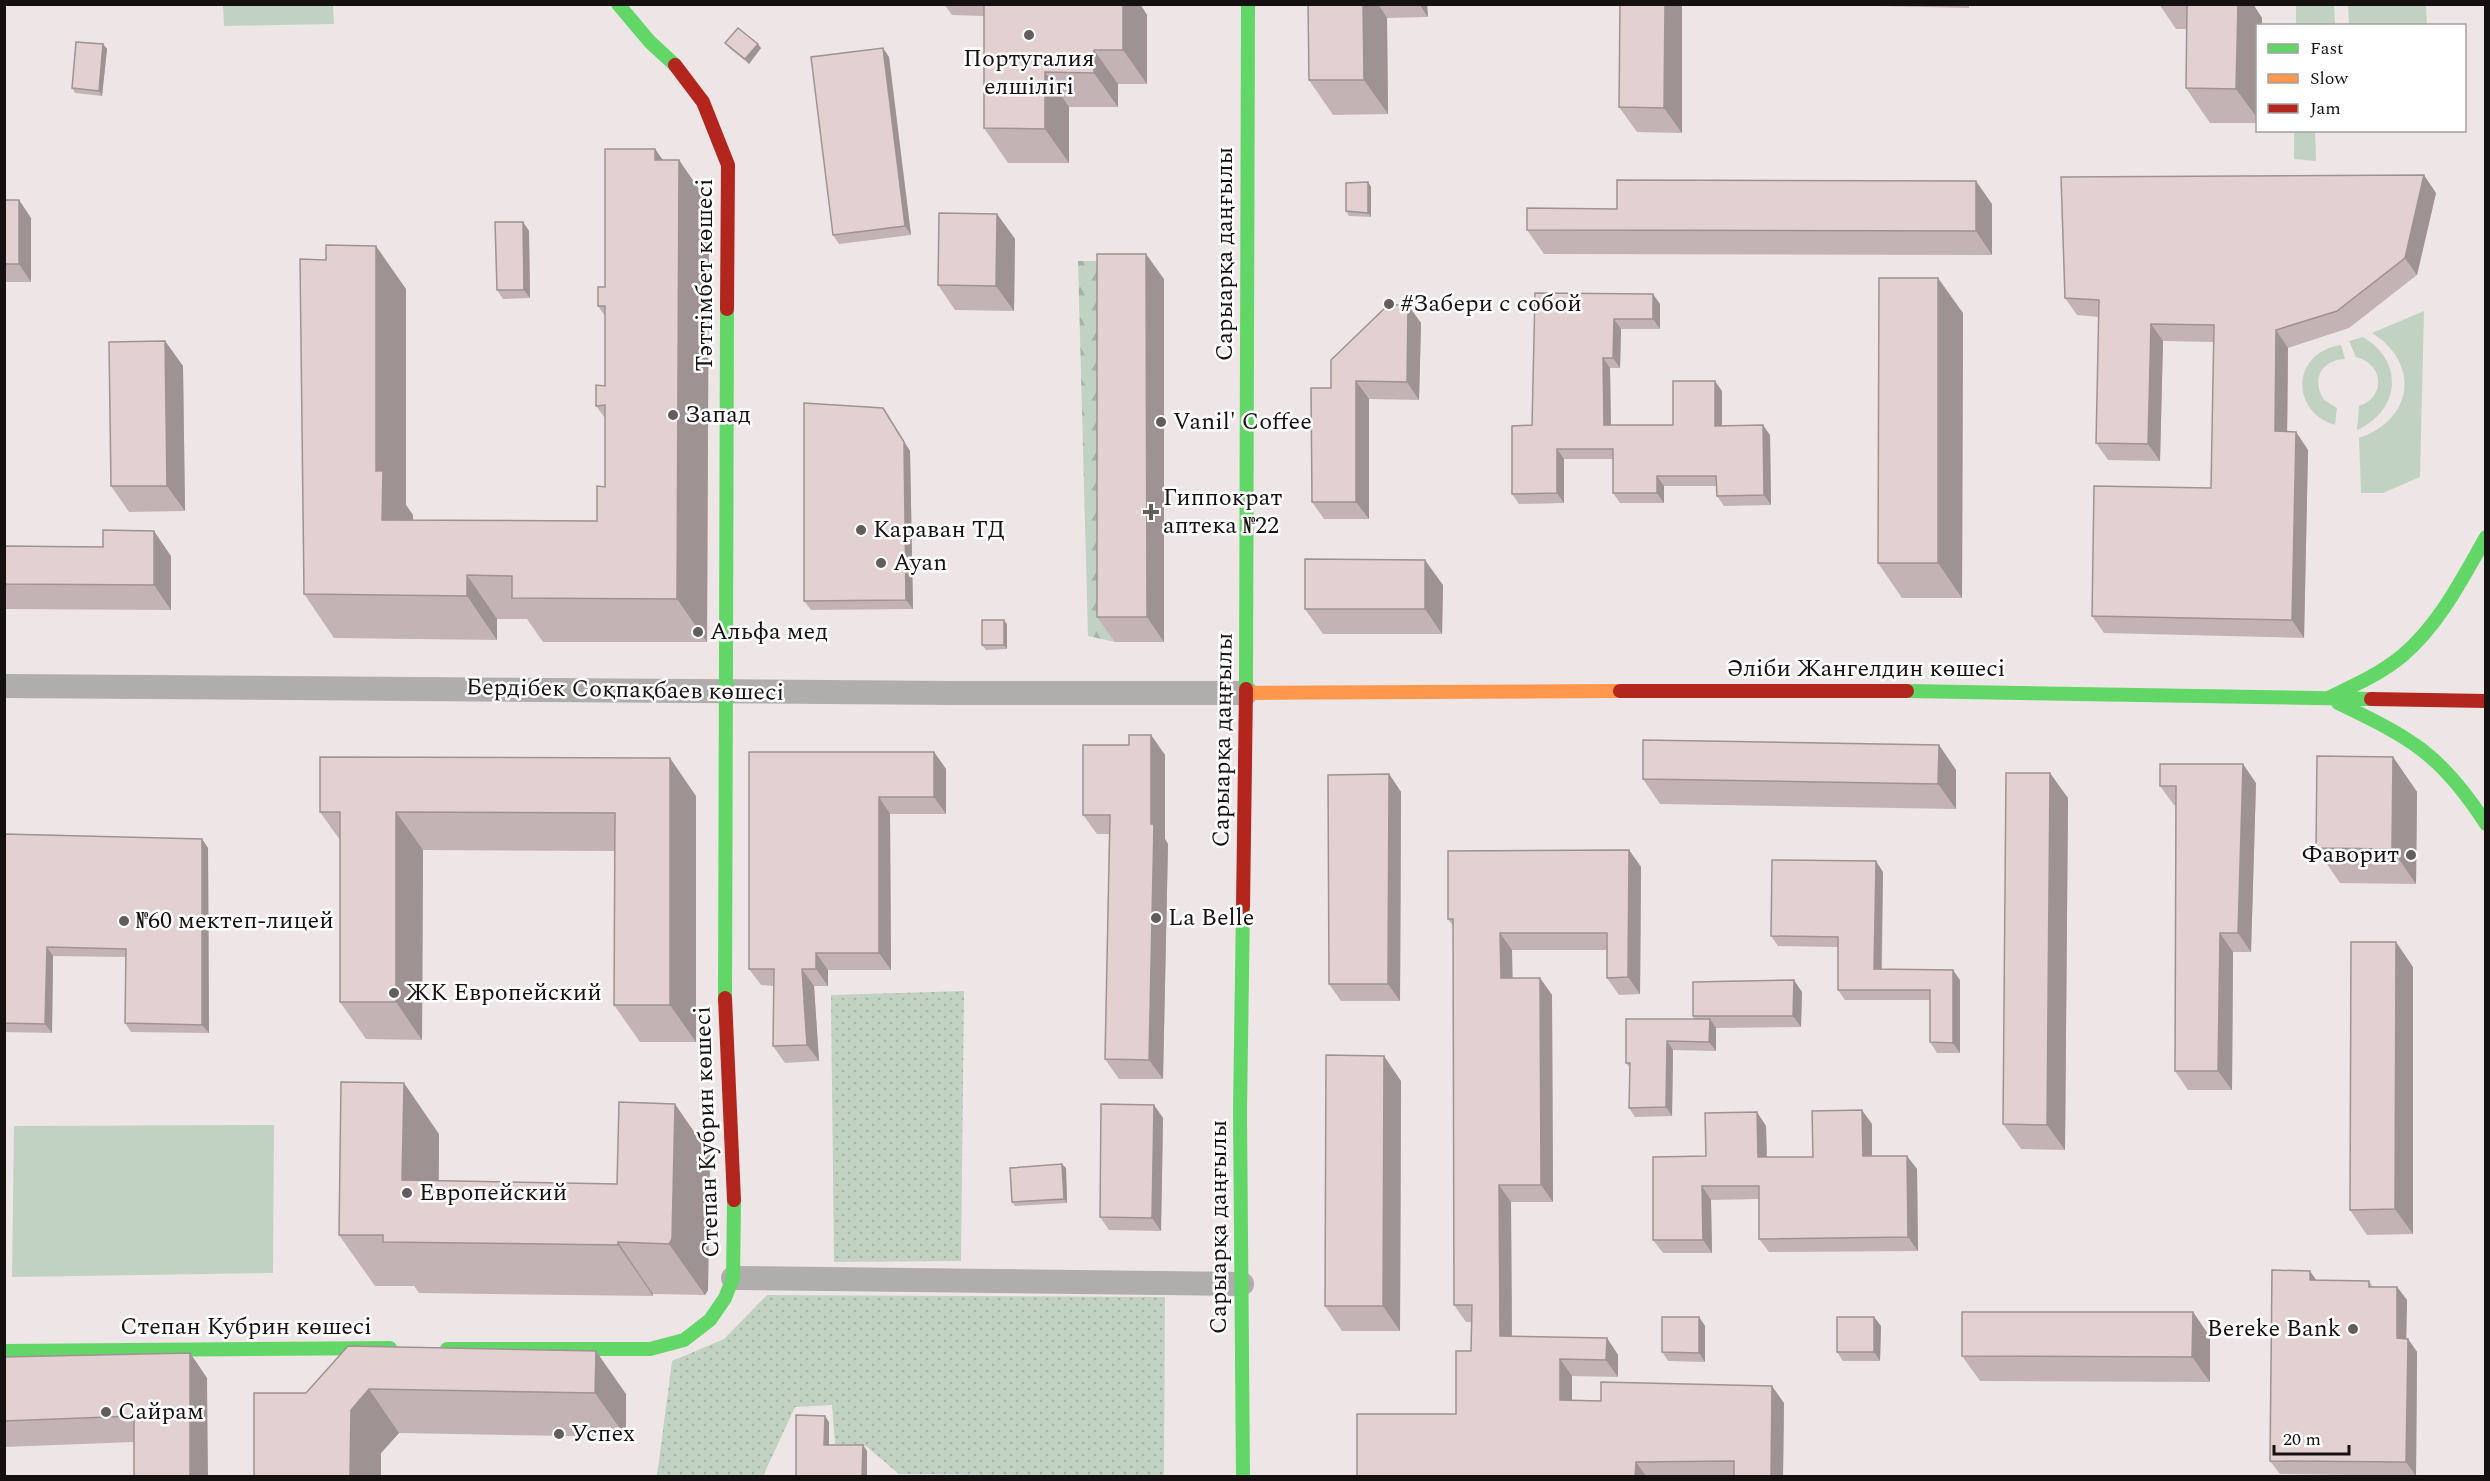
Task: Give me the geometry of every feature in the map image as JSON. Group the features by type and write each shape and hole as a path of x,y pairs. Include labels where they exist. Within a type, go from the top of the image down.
{"street":[{"name":"Тәттімбет көшесі","path":"618,4 650,42 663,51 689,80 703,102 728,165 725,692"},
{"name":"Сарыарқа даңғылы","path":"1243,1476 1240,1034 1246,693 1248,4"},
{"path":"2328,699 2384,669 2409,650 2452,596 2486,537"},
{"name":"Бердібек Соқпақбаев көшесі","path":"4,686 725,692 1246,693"},
{"name":"Әліби Жангелдин көшесі","path":"1246,693 1830,690 2486,701"},
{"name":"Степан Кубрин көшесі","path":"430,1348 650,1349 684,1340 710,1320 725,1298 734,1278 734,1203 724,977 725,692"},
{"path":"2328,699 2374,720 2438,760 2467,794 2486,824"},
{"path":"734,1278 1242,1284"},
{"name":"Степан Кубрин көшесі","path":"4,1351 407,1348"}],"green space":[{"path":"223,5 333,5 334,24 224,26"},
{"path":"2296,5 2334,5 2335,24 2296,24"},
{"path":"2348,5 2426,5 2427,24 2349,24"},
{"path":"2294,132 2315,132 2316,161 2294,159"},
{"path":"1078,261 1123,261 1115,642 1088,636"},
{"path":"2424,311 2420,477 2383,493 2361,493 2359,438 2377,429 2391,418 2400,405 2404,390 2404,375 2398,360 2388,346 2372,333"},
{"path":"2363,337 2386,359 2391,372 2392,385 2389,398 2382,410 2372,421 2357,430 2359,406 2374,396 2378,381 2372,366 2356,357 2349,341"},
{"path":"2341,345 2345,359 2337,360 2324,367 2318,385 2324,400 2337,408 2335,425 2320,418 2310,408 2304,395 2302,382 2305,370 2313,358 2325,350"},
{"path":"964,991 961,1261 834,1262 831,995"},
{"path":"274,1125 273,1273 12,1277 14,1126"},
{"path":"767,1295 1165,1297 1164,1476 899,1474 866,1446 835,1444 832,1405 795,1407 763,1476 657,1476 672,1361 724,1339"}],"building":[{"path":"984,4 1123,4 1123,50 1094,50 1094,73 1045,72 1045,129 984,128"},
{"path":"1308,4 1363,4 1364,80 1309,80"},
{"path":"1620,4 1665,4 1664,108 1619,107"},
{"path":"2187,4 2238,4 2236,89 2186,88"},
{"path":"738,28 758,44 745,59 725,43"},
{"path":"76,42 103,44 99,91 72,88"},
{"path":"883,48 905,226 833,235 811,57"},
{"path":"605,149 655,149 655,160 679,160 677,599 512,598 512,576 467,575 467,596 304,594 300,259 326,260 326,245 376,246 376,471 383,471 382,520 597,521 597,486 605,487 605,405 596,406 596,385 605,386 605,306 598,306 598,287 605,287"},
{"path":"2424,175 2405,258 2337,311 2276,330 2275,431 2296,432 2292,620 2092,616 2094,486 2211,488 2214,325 2151,324 2148,444 2096,443 2099,300 2065,298 2061,177"},
{"path":"1617,180 1976,181 1976,231 1527,230 1527,208 1617,209"},
{"path":"1368,182 1368,213 1346,211 1346,183"},
{"path":"4,200 19,200 19,264 4,264"},
{"path":"939,213 997,214 996,286 938,285"},
{"path":"495,222 523,222 524,290 497,290"},
{"path":"1097,254 1146,254 1147,617 1097,617"},
{"path":"1879,278 1938,278 1938,563 1878,563"},
{"path":"1535,293 1653,294 1653,319 1614,319 1613,358 1603,358 1604,425 1673,425 1673,381 1715,381 1715,426 1763,425 1764,495 1717,496 1716,476 1657,476 1657,493 1613,493 1613,449 1557,449 1557,493 1512,494 1512,426 1532,425"},
{"path":"1388,305 1408,305 1407,382 1356,381 1356,502 1312,502 1311,388 1331,388 1331,360"},
{"path":"165,341 167,486 111,486 109,342"},
{"name":"Караван ТД","path":"804,403 883,408 904,442 906,600 804,601"},
{"path":"103,530 154,531 154,585 4,584 4,546 103,547"},
{"path":"1305,559 1425,560 1425,609 1305,609"},
{"path":"982,620 1004,620 1004,645 982,645"},
{"path":"1129,735 1151,735 1151,824 1154,824 1149,1060 1105,1059 1110,815 1083,815 1083,745 1129,745"},
{"path":"1643,740 1939,745 1938,784 1643,779"},
{"path":"749,752 934,752 934,797 879,797 879,953 816,953 816,969 802,969 807,1045 773,1046 774,969 749,969"},
{"path":"2317,756 2393,757 2392,849 2316,848"},
{"path":"320,757 670,758 670,1005 614,1005 615,813 396,812 396,1002 340,1002 340,812 320,812"},
{"path":"2160,764 2243,764 2238,933 2220,933 2218,1071 2175,1071 2176,786 2160,786"},
{"path":"2006,773 2050,773 2047,1125 2003,1124"},
{"path":"1389,774 1388,984 1329,984 1328,775"},
{"path":"4,834 202,839 202,1025 125,1023 126,949 47,947 45,1024 4,1023"},
{"path":"1629,850 1628,977 1607,978 1607,933 1500,933 1501,978 1540,978 1541,1185 1499,1185 1500,1336 1607,1338 1606,1360 1560,1359 1560,1400 1601,1401 1601,1382 1772,1386 1771,1476 1734,1476 1734,1461 1636,1462 1635,1476 1357,1476 1357,1414 1456,1414 1456,1351 1471,1351 1472,1305 1454,1305 1453,919 1448,919 1448,851"},
{"path":"1772,860 1876,861 1874,969 1953,970 1953,1043 1930,1042 1930,990 1838,990 1838,937 1771,936"},
{"path":"2351,942 2396,942 2395,1209 2350,1210"},
{"path":"1794,980 1793,1016 1693,1016 1693,982"},
{"path":"1626,1019 1710,1019 1709,1042 1667,1041 1666,1107 1629,1108 1630,1063 1626,1063"},
{"path":"1326,1055 1384,1056 1383,1306 1325,1306"},
{"path":"341,1082 404,1083 402,1180 617,1184 619,1102 675,1104 672,1239 669,1244 618,1242 618,1245 383,1242 383,1235 339,1235"},
{"path":"1101,1104 1154,1105 1152,1218 1100,1217"},
{"path":"1862,1110 1863,1156 1907,1156 1908,1237 1759,1239 1759,1186 1702,1186 1703,1240 1653,1240 1653,1157 1706,1156 1705,1113 1757,1112 1758,1157 1813,1157 1812,1111"},
{"path":"1062,1164 1064,1199 1012,1202 1010,1168"},
{"path":"2272,1270 2310,1271 2310,1280 2369,1281 2369,1287 2397,1287 2397,1338 2408,1339 2406,1462 2270,1461"},
{"path":"1962,1312 2193,1312 2192,1357 1962,1356"},
{"path":"1662,1317 1699,1317 1699,1353 1662,1352"},
{"path":"1837,1317 1874,1317 1874,1352 1837,1352"},
{"path":"348,1346 596,1351 595,1393 369,1389 351,1410 350,1476 254,1476 254,1393 306,1393"},
{"name":"Сайрам","path":"190,1353 190,1476 134,1476 134,1416 4,1421 4,1357"},
{"path":"796,1415 825,1416 824,1445 863,1445 862,1476 796,1476"}],"traffic: fast":[{"path":"618,4 650,42 675,65"},
{"path":"1246,689 1248,4"},
{"path":"725,998 727,309"},
{"path":"2330,697 2385,668 2415,644 2449,601 2486,537"},
{"path":"1907,691 2371,699"},
{"path":"2338,703 2386,727 2423,750 2454,780 2486,824"},
{"path":"1243,907 1240,1111 1243,1476"},
{"path":"447,1349 650,1349 684,1340 710,1320 725,1298 733,1278 734,1200"},
{"path":"4,1351 390,1348"}],"traffic: slow":[{"path":"1246,693 1620,691"}],"traffic: jam":[{"path":"675,65 703,102 728,165 727,309"},
{"path":"1243,907 1246,689"},
{"path":"1620,691 1907,691"},
{"path":"2371,699 2486,701"},
{"path":"725,998 734,1200"}],"place":[{"name":"Португалия елшілігі","path":"1029,35"},
{"name":"#Забери с собой","path":"1389,304"},
{"name":"Запад","path":"673,415"},
{"name":"Vanil' Coffee","path":"1161,422"},
{"name":"Гиппократ аптека №22","path":"1151,512"},
{"name":"Караван ТД","path":"861,530"},
{"name":"Ayan","path":"881,563"},
{"name":"Альфа мед","path":"698,632"},
{"name":"Фаворит","path":"2411,855"},
{"name":"La Belle","path":"1156,918"},
{"name":"№60 мектеп-лицей","path":"124,921"},
{"name":"ЖК Европейский","path":"394,993"},
{"name":"Европейский","path":"407,1193"},
{"name":"Bereke Bank","path":"2353,1329"},
{"name":"Сайрам","path":"106,1412"},
{"name":"Успех","path":"559,1434"}]}
